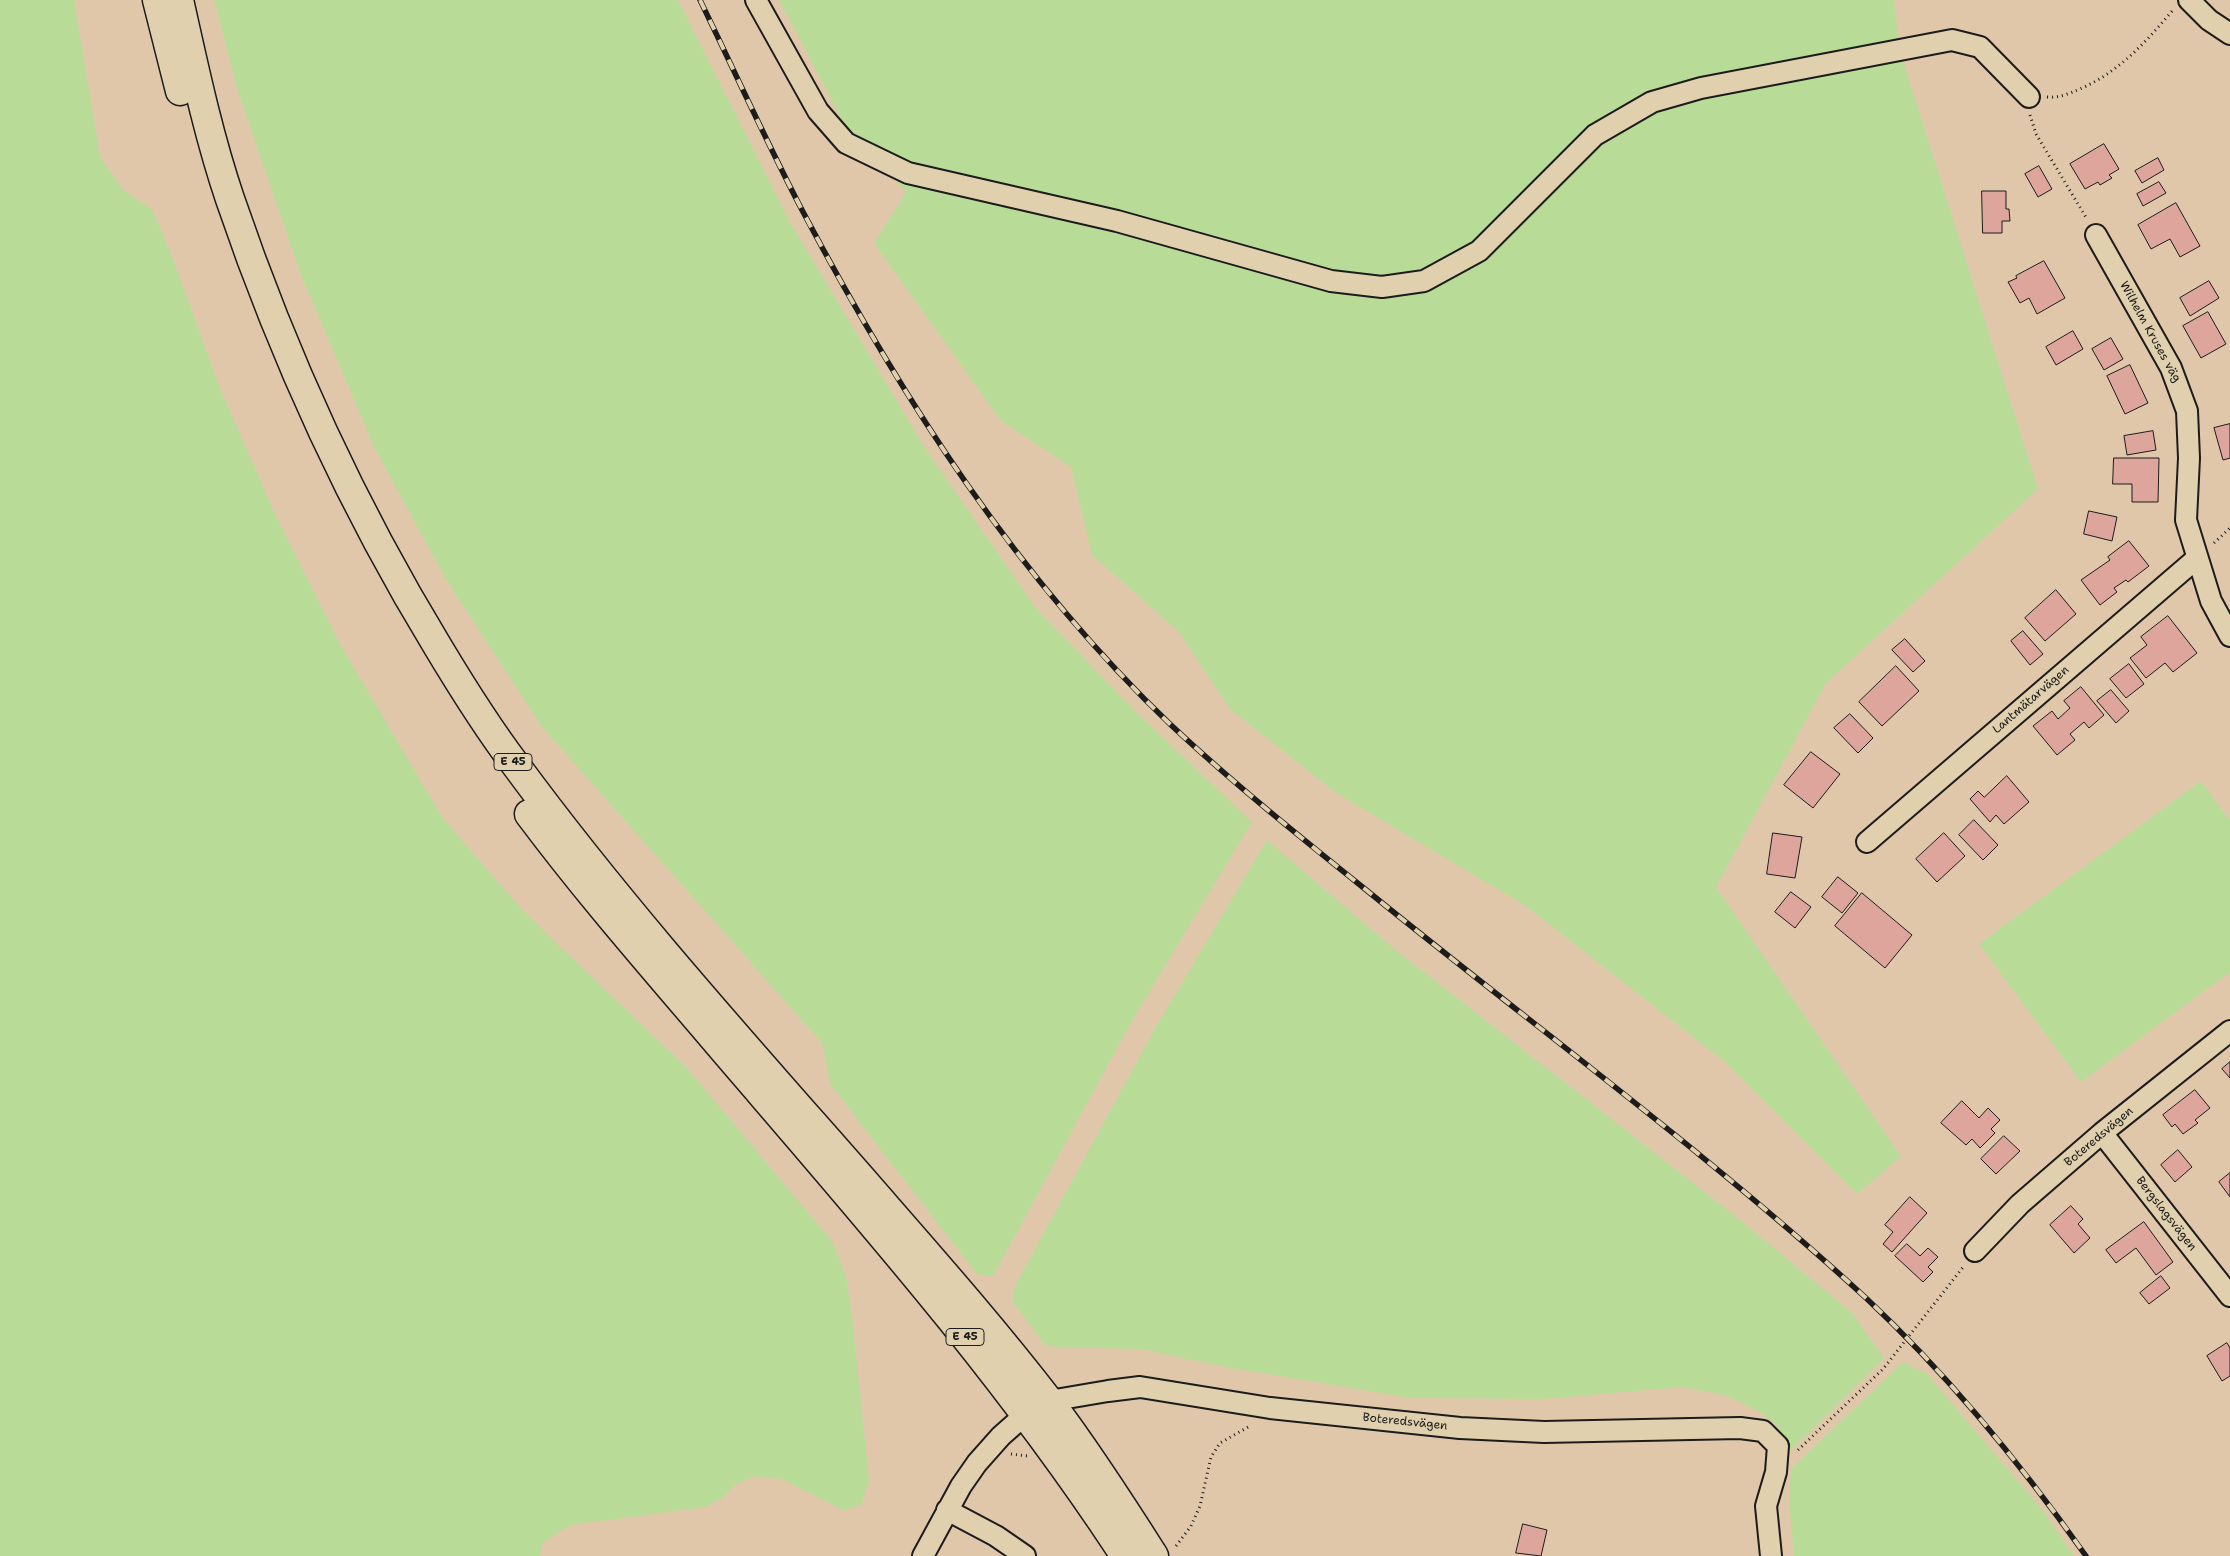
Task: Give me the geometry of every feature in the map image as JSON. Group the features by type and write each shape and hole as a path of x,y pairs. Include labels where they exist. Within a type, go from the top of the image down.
{"highway":[{"name":"E 45","path":"157,0 212,201 250,308 296,418 392,606 497,771 557,852 895,1252 1028,1416 1080,1488 1125,1556"},
{"name":"E 45","path":"179,0 201,100 229,196 268,301 311,408 407,596 456,677 512,760 572,839 791,1098 980,1314 1051,1404 1163,1554"}],"street":[{"path":"756,0 818,112 846,143 908,173 1117,221 1332,281 1382,286 1424,281 1479,251 1596,134 1652,102 1701,88 1952,40 1980,47 2030,96"},
{"path":"2182,4 2230,34"},
{"name":"Wilhelm Kruses väg","path":"2096,235 2172,368 2182,391 2187,411 2188,436 2186,520 2196,559 2211,601 2230,636"},
{"name":"Lantmätarvägen","path":"1867,842 2196,559"},
{"name":"Boteredsvägen","path":"1975,1252 2020,1204 2102,1133 2230,1031"},
{"name":"Bergslagsvägen","path":"2102,1133 2230,1296"},
{"name":"Boteredsvägen","path":"923,1556 947,1510 977,1463 1001,1436 1028,1416 1051,1404 1071,1398 1140,1387 1270,1408 1460,1428 1544,1432 1740,1428 1763,1431 1778,1446 1776,1472"},
{"path":"1770,1556 1766,1506 1776,1472"},
{"path":"947,1510 996,1536 1024,1556"}],"path":[{"path":"2096,235 2036,134 2029,114 2030,96 2058,98 2094,82 2125,62 2145,44 2182,4"},
{"path":"1776,1472 1884,1369 1975,1252"},
{"path":"1163,1554 1183,1540 1191,1526 1200,1506 1211,1457 1220,1443 1261,1418 1270,1408"}],"green space":[{"path":"0,0 74,0 100,157 124,191 152,209 173,259 219,386 275,514 340,644 442,817 524,912 686,1067 832,1241 846,1276 852,1316 869,1480 861,1505 843,1510 782,1479 754,1476 736,1484 722,1498 705,1507 571,1525 543,1542 540,1556 0,1556"},
{"path":"214,0 678,0 790,222 925,448 1035,607 1138,714 1252,822 1133,1019 993,1276 977,1274 830,1084 822,1043 542,727 447,581 376,451 301,275 237,89"},
{"path":"779,0 1894,0 1900,51 2038,489 1826,683 1716,887 1901,1156 1857,1194 1725,1062 1526,906 1336,793 1230,709 1178,631 1092,555 1071,467 1001,421 874,243 906,192 848,131"},
{"path":"2201,781 2230,821 2230,972 2081,1082 1979,944"},
{"path":"1267,840 1392,947 1739,1219 1852,1313 1884,1358 1787,1454 1783,1437 1777,1425 1758,1411 1725,1395 1682,1387 1543,1399 1411,1398 1220,1366 1141,1349 1045,1345 1012,1301 1015,1286 1154,1030"},
{"path":"1903,1362 1927,1374 2044,1512 2074,1556 1794,1556 1789,1500 1791,1469"}],"building":[{"path":"2104,144 2119,169 2109,175 2112,178 2100,185 2098,182 2085,189 2070,164"},
{"path":"2158,158 2164,170 2142,183 2135,171"},
{"path":"2039,166 2052,189 2038,197 2025,174"},
{"path":"2159,182 2166,193 2143,206 2137,194"},
{"path":"1982,191 2006,191 2006,209 2009,209 2010,221 2002,221 2002,233 1983,233"},
{"path":"2176,203 2200,246 2180,257 2170,239 2151,249 2138,225"},
{"path":"2044,261 2065,298 2037,314 2029,298 2020,303 2008,282"},
{"path":"2209,281 2219,298 2190,316 2180,298"},
{"path":"2208,312 2226,344 2201,358 2183,326"},
{"path":"2073,331 2083,349 2056,365 2046,347"},
{"path":"2111,338 2123,359 2104,370 2092,349"},
{"path":"2130,365 2148,403 2125,414 2107,376"},
{"path":"2230,424 2230,458 2223,460 2214,428"},
{"path":"2153,431 2156,450 2127,455 2124,436"},
{"path":"2114,458 2159,458 2158,502 2132,502 2132,484 2113,484"},
{"path":"2089,511 2117,517 2112,541 2084,534"},
{"path":"2129,541 2149,566 2128,582 2126,580 2114,588 2117,592 2100,605 2081,580 2110,560 2108,557"},
{"path":"2056,590 2076,614 2045,641 2025,618"},
{"path":"2168,616 2197,653 2173,672 2165,663 2146,678 2130,658 2147,645 2141,637"},
{"path":"2023,631 2043,654 2030,665 2011,641"},
{"path":"1905,639 1925,661 1913,672 1892,650"},
{"path":"2129,664 2144,684 2126,698 2110,679"},
{"path":"1896,666 1919,691 1882,726 1859,702"},
{"path":"2081,687 2104,715 2089,728 2084,722 2070,734 2075,740 2057,755 2033,726 2052,711 2058,719 2070,708 2064,701"},
{"path":"2111,690 2129,711 2116,723 2097,701"},
{"path":"1850,714 1873,738 1858,753 1834,728"},
{"path":"1811,752 1840,774 1813,808 1784,785"},
{"path":"2007,776 2029,802 2004,824 1996,815 1990,822 1970,799 1978,791 1984,797"},
{"path":"1974,820 1998,845 1983,860 1959,835"},
{"path":"1773,833 1802,837 1795,878 1767,874"},
{"path":"1944,833 1965,856 1937,882 1916,859"},
{"path":"1838,877 1858,893 1842,913 1822,897"},
{"path":"1791,892 1811,907 1795,928 1775,912"},
{"path":"1862,893 1912,935 1885,968 1835,926"},
{"path":"2230,1062 2230,1078 2222,1069"},
{"path":"2195,1090 2210,1108 2195,1120 2198,1123 2183,1134 2175,1124 2172,1127 2163,1115"},
{"path":"1962,1101 1979,1118 1988,1108 2000,1120 1991,1129 1995,1133 1980,1148 1972,1139 1966,1145 1941,1123"},
{"path":"2004,1136 2020,1151 1996,1174 1981,1159"},
{"path":"2178,1150 2192,1167 2175,1182 2161,1165"},
{"path":"2230,1173 2230,1197 2219,1182"},
{"path":"1910,1197 1927,1213 1892,1252 1883,1244 1893,1232 1885,1225"},
{"path":"2071,1206 2083,1219 2078,1224 2090,1238 2074,1253 2050,1225"},
{"path":"2144,1222 2173,1262 2156,1275 2136,1248 2116,1263 2106,1250"},
{"path":"1907,1244 1920,1256 1928,1248 1938,1257 1928,1267 1933,1272 1923,1282 1895,1256"},
{"path":"2161,1276 2170,1288 2149,1304 2140,1293"},
{"path":"2227,1343 2230,1348 2230,1376 2222,1381 2207,1356"},
{"path":"1523,1524 1547,1530 1541,1556 1516,1553"}],"railway":[{"path":"700,0 802,210 880,349 966,482 1013,547 1062,609 1115,668 1171,725 1218,768 1428,940 1682,1140 1806,1244 1866,1298 1955,1389 2036,1488 2086,1556"}]}
